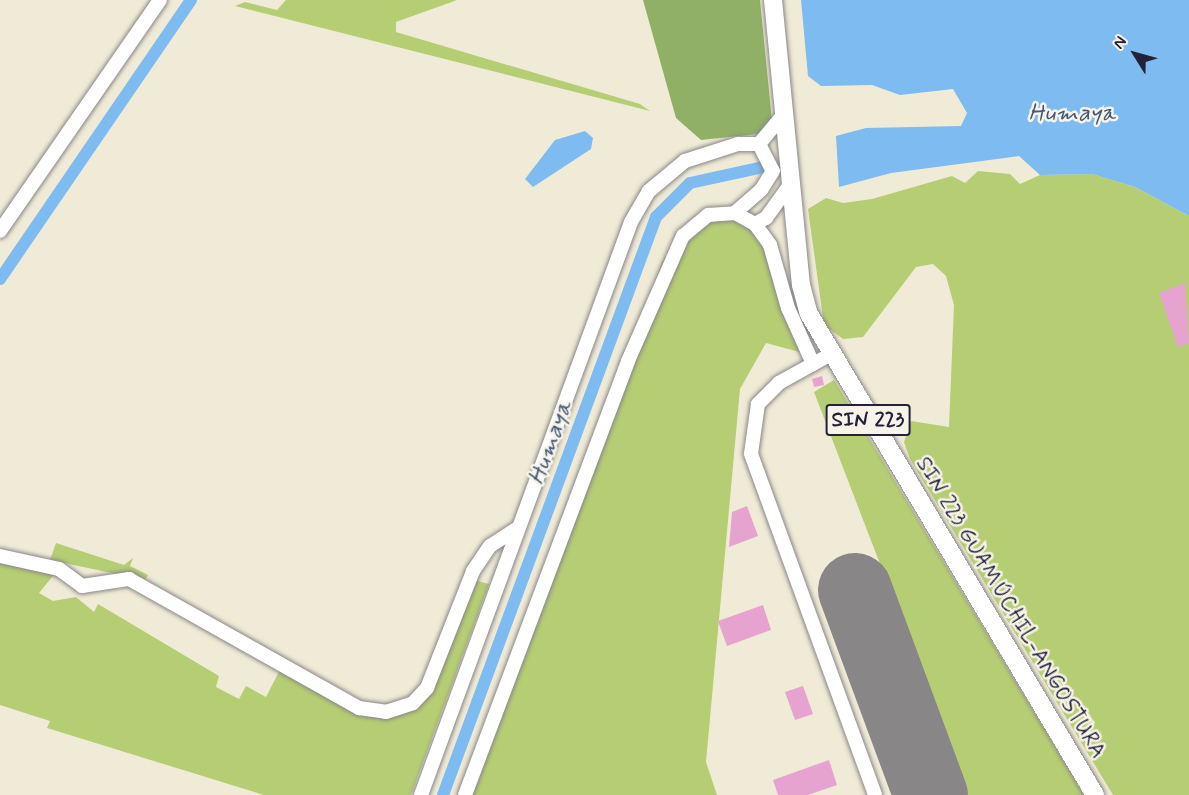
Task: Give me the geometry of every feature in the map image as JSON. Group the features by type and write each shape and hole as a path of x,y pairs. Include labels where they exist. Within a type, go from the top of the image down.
{"main road":[{"name":"SIN 223 GUAMÚCHIL-ANGOSTURA","path":"773,0 793,181 801,285 821,360 1095,795"}],"street":[{"path":"0,231 160,0"},
{"path":"759,144 784,114"},
{"path":"420,795 617,256 649,191 685,161 738,144 759,144"},
{"path":"465,795 670,262 694,222 735,213 761,190 773,171 759,144"},
{"path":"755,224 773,213 793,181"},
{"path":"735,213 755,224 770,245 788,308 821,360 779,383 758,404 751,454 875,795"},
{"path":"0,556 59,569 82,586 129,579 359,708 386,712 413,702 427,688 473,571 490,546 518,528"},
{"path":"473,571 498,580"}],"green space":[{"path":"286,0 457,0 396,22 396,32 640,104 650,111 235,6 245,2 277,10"},
{"path":"643,0 760,0 772,121 758,134 701,140 676,118"},
{"path":"978,171 1010,174 1020,184 1040,175 1092,174 1135,187 1189,216 1189,795 1113,795 910,459 904,442 911,421 949,427 954,305 946,276 933,264 916,267 863,337 843,339 824,325 808,209 826,198 843,203 872,199 952,176 965,183"},
{"path":"716,212 767,233 807,354 766,343 740,389 706,762 717,795 466,795 662,262 687,226"},
{"path":"834,380 1084,795 944,795 866,586 885,577 814,392"},
{"path":"56,543 124,565 133,558 130,566 148,575 145,580 50,560"},
{"path":"0,558 57,571 39,593 53,601 76,597 94,612 98,604 219,676 216,687 239,699 246,686 266,697 284,662 356,704 409,706 474,580 489,584 411,795 264,795 47,728 50,721 0,705"}],"water":[{"path":"801,0 1189,0 1189,216 1135,187 1092,174 1040,175 1019,156 891,173 839,187 836,136 866,128 961,126 967,113 953,89 900,95 872,85 821,86 808,76"},
{"path":"585,131 593,138 591,149 533,187 525,179 555,140"}],"building":[{"path":"1185,283 1189,343 1178,347 1159,293"},
{"path":"822,376 824,385 814,387 812,379"},
{"path":"747,506 758,536 729,547 732,512"},
{"path":"763,605 771,630 727,646 718,621"},
{"path":"803,686 813,714 795,720 785,692"},
{"path":"829,760 837,785 808,795 778,795 773,780"}],"waterway":[{"path":"0,279 191,0"},
{"name":"Humaya","path":"443,795 656,217 690,183 759,168"}],"runway":[{"path":"855,590 931,795"}]}
